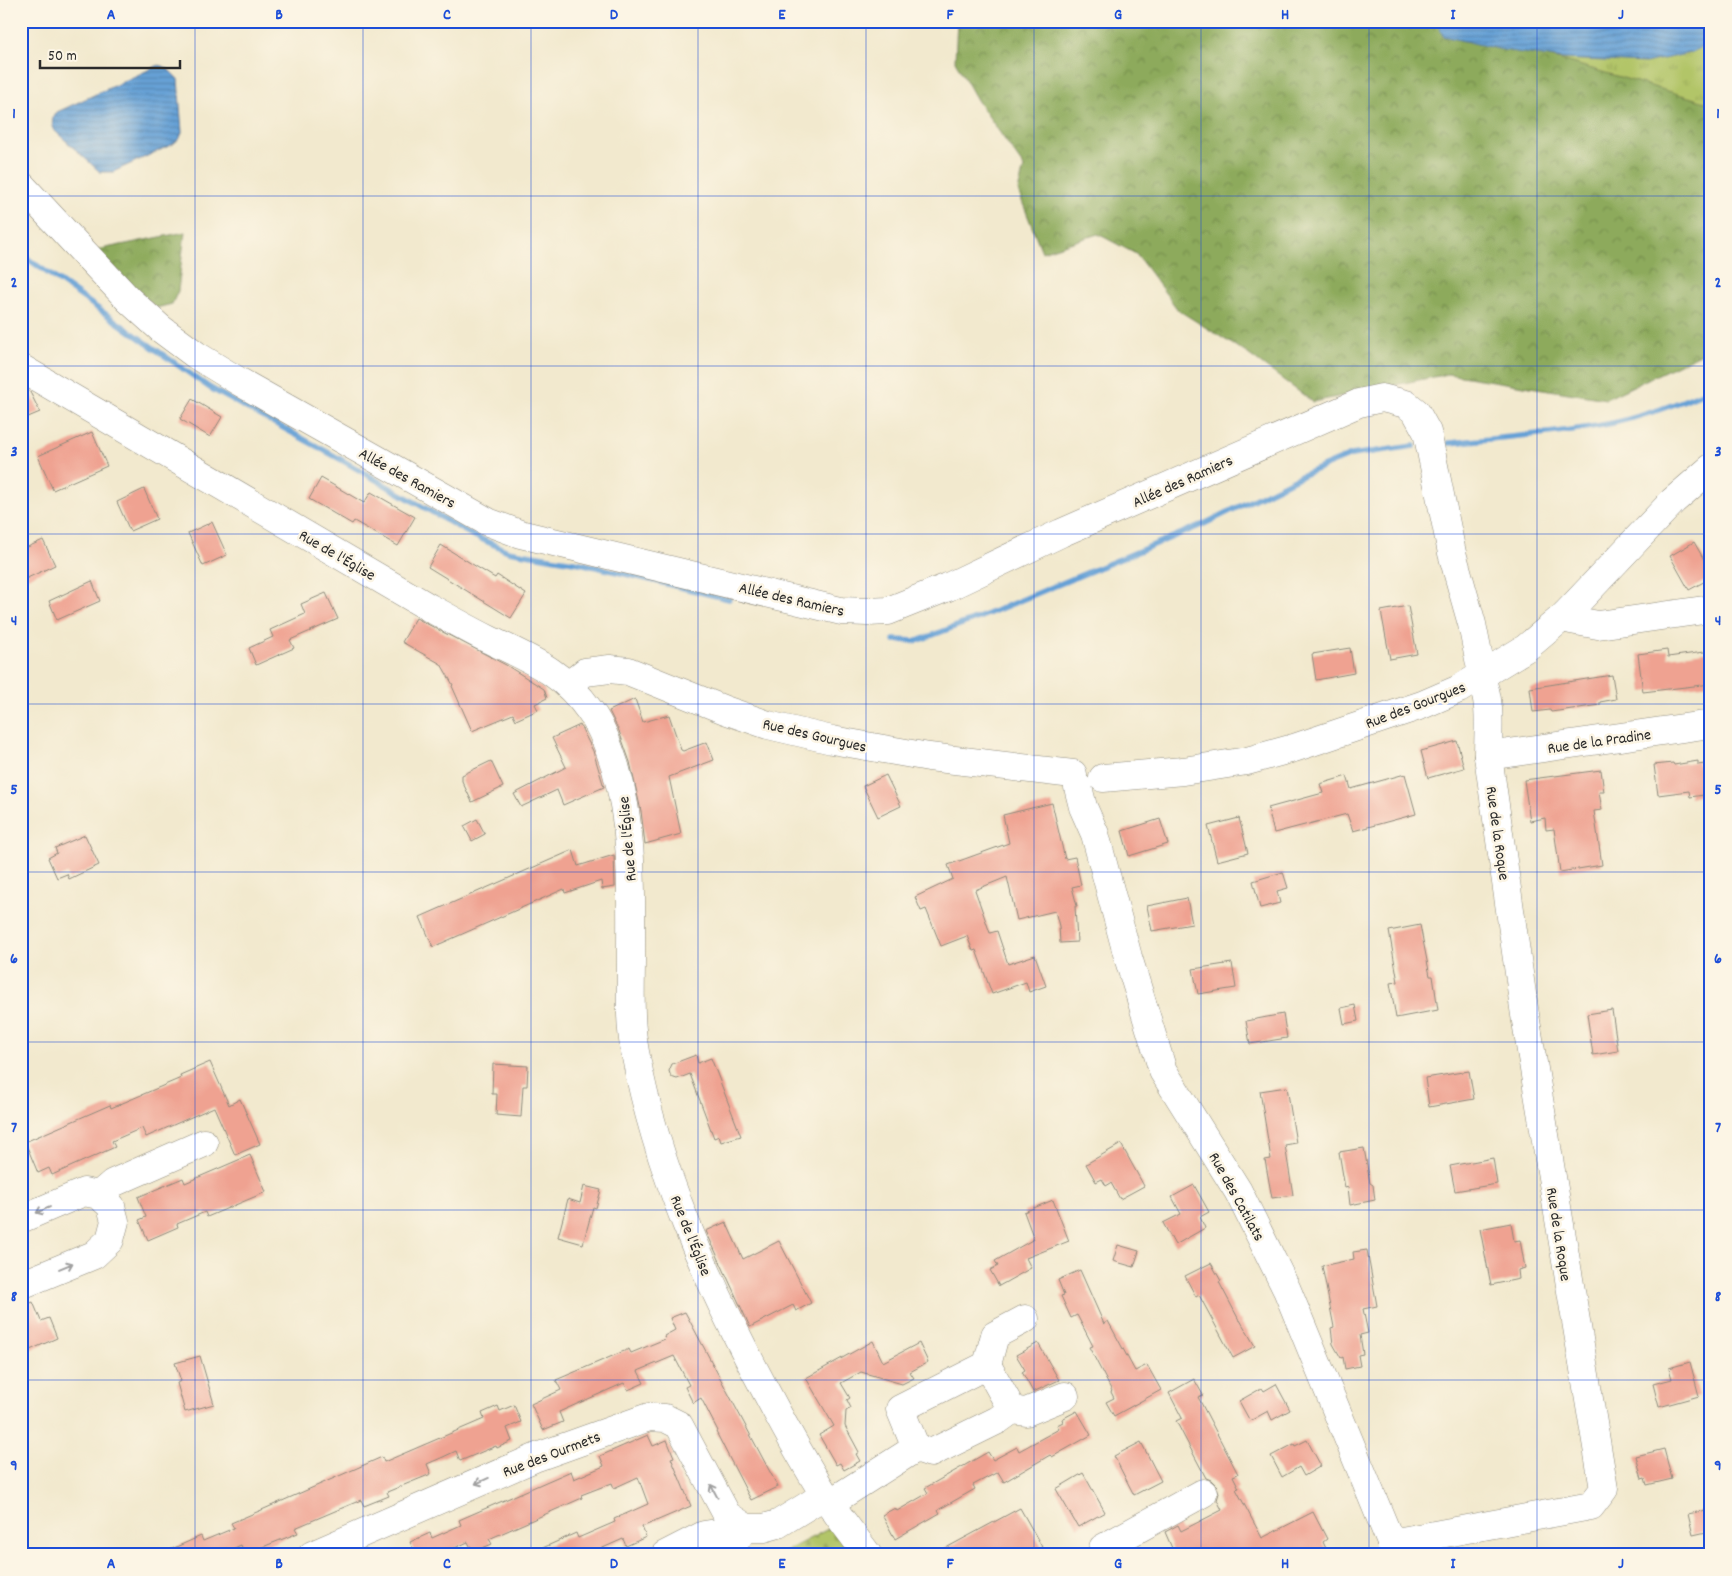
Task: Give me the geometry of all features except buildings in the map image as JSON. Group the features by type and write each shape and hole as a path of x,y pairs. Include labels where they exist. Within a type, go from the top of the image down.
{"street":[{"name":"Allée des Ramiers","path":"21,184 129,300 161,329 196,355 248,387 488,522 520,534 841,611 888,611 948,587 1061,533 1359,403 1382,398 1406,404 1416,412 1427,432 1452,553 1472,624 1499,652 1482,675"},
{"name":"Rue de l'Église","path":"21,368 430,608 550,670 569,685 592,713 612,756 624,801 630,872 631,1004 634,1048 643,1093 675,1195 699,1256 740,1344 784,1426 827,1498 868,1555"},
{"name":"Rue des Gourgues","path":"569,685 585,672 610,669 628,671 768,725 832,740 1087,782 1183,771 1247,761 1294,748 1422,705 1482,675 1526,648 1565,615 1673,501 1711,468"},
{"path":"1565,615 1571,620 1598,625 1711,609"},
{"name":"Rue de la Roque","path":"1394,1549 1591,1506 1604,1488 1526,1024 1488,756 1488,715 1482,675"},
{"name":"Rue de la Pradine","path":"1488,756 1711,724"},
{"name":"Rue des Catilats","path":"1087,782 1083,808 1095,834 1128,957 1163,1071 1238,1191 1287,1290 1394,1549"},
{"path":"99,1195 113,1183 204,1143"},
{"path":"21,1219 84,1192 99,1195 111,1206 115,1221 110,1240 94,1255 21,1285"},
{"path":"1012,1410 987,1366 995,1335 1025,1319"},
{"path":"987,1366 900,1409 916,1448 931,1453 998,1420 1012,1410 1026,1412 1065,1396"},
{"name":"Rue des Ourmets","path":"312,1555 537,1457 649,1417 665,1418 679,1425 727,1515 745,1527"},
{"path":"665,1555 704,1535 723,1532 735,1542 745,1527 764,1528 778,1524 817,1500 839,1497 916,1448"},
{"path":"1097,1552 1203,1493"},
{"path":"1097,1552 1118,1548 1135,1555"}],"green space":[{"path":"957,21 1484,21 1513,46 1711,103 1711,349 1606,399 1448,374 1313,402 1248,354 1178,310 1136,254 1098,234 1042,252 1018,191 1024,167 977,100 955,61"},
{"path":"1711,21 1711,103 1513,46"},
{"path":"185,232 178,291 172,304 156,308 96,250"},
{"path":"832,1527 853,1555 778,1555"}],"water":[{"path":"1438,21 1711,21 1711,43 1690,53 1645,63 1563,59 1503,50 1443,36 1437,23"},
{"path":"159,65 167,68 178,79 182,132 180,138 173,144 113,172 100,172 54,130 52,120 57,112"}],"waterway":[{"path":"21,254 210,388 340,459 472,535 508,551 580,563 729,599"},
{"path":"1449,443 1552,433 1613,423 1663,408 1711,389"},
{"path":"894,640 917,641 978,618 1204,524 1303,475 1351,455 1414,446"}]}
